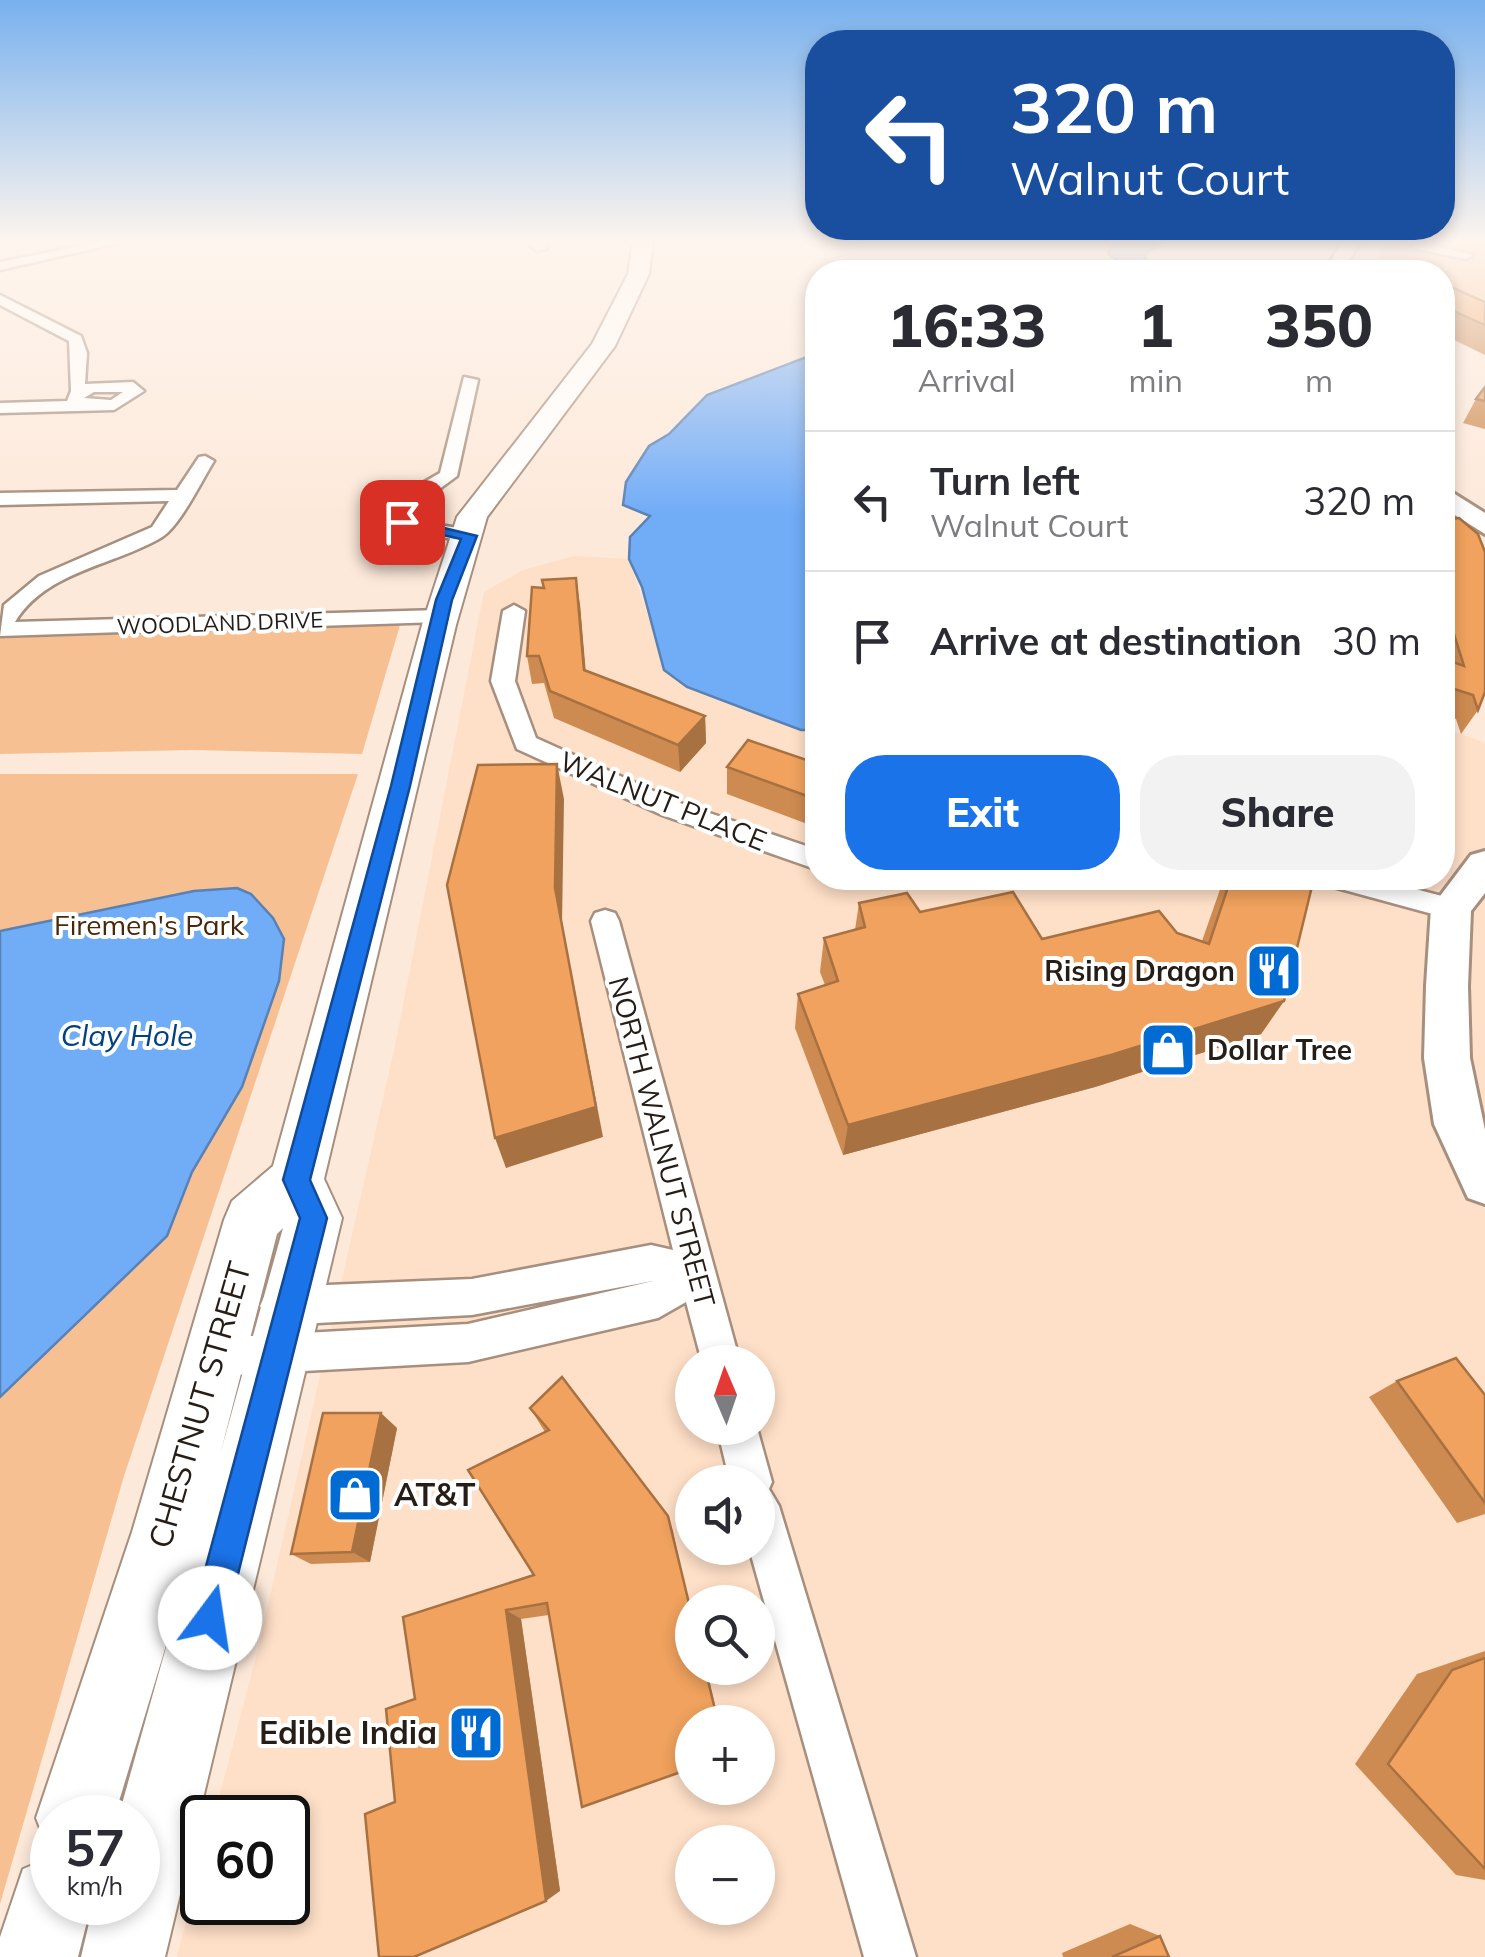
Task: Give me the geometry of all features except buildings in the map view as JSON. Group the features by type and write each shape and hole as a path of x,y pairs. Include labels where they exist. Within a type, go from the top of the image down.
{"main road":[{"name":"CHESTNUT STREET","path":"82,1795 166,1532 254,1331 314,1218 296,1180 401,786 440,616 470,536 472,517 609,332"},
{"path":"470,536 496,519 634,332"},
{"name":"CHESTNUT STREET","path":"158,1795 254,1331"},
{"path":"36,1957 45,1925"},
{"path":"123,1957 130,1925"}],"street":[{"path":"0,408 79,399 74,379 80,349 76,339 63,332"},
{"path":"470,380 448,476 407,500 398,512 409,526 470,536"},
{"path":"0,629 15,605 46,580 158,531 205,460"},
{"path":"0,499 185,494"},
{"path":"1455,504 1485,526"},
{"name":"WALNUT PLACE","path":"514,611 503,681 526,743 670,809 805,856"},
{"name":"WOODLAND DRIVE","path":"0,629 440,616"},
{"path":"1485,865 1451,908 1448,1058 1458,1124 1485,1182"},
{"path":"1382,890 1451,908"},
{"name":"NORTH WALNUT STREET","path":"605,922 716,1345"},
{"path":"254,1331 472,1297 651,1263 697,1272"},
{"path":"254,1331 468,1344 658,1300 697,1272"},
{"path":"775,1564 890,1957"}],"shaded area":[{"path":"574,556 629,559 654,634 707,693 762,714 805,708 805,890 1455,890 1455,732 1485,743 1485,1957 177,1957 185,1925 310,1925 310,1795 220,1795 257,1653 395,1046 484,592 523,570"}],"green space":[{"path":"400,625 362,754 193,750 0,754 0,638"},
{"name":"Firemen's Park","path":"0,774 358,774 124,1476 0,1904"}],"water":[{"path":"805,358 805,730 687,687 664,670 642,587 629,559 630,537 650,516 623,505 626,482 649,446 669,434 707,395"},
{"name":"Clay Hole","path":"237,888 251,894 273,918 284,939 279,981 242,1087 192,1172 167,1236 0,1397 0,931 194,891"}],"place":[{"name":"Rising Dragon","path":"1274,971"},
{"name":"Dollar Tree","path":"1168,1050"},
{"name":"AT&T","path":"355,1495"},
{"name":"Edible India","path":"476,1733"}],"route":[{"path":"210,1618 314,1218 296,1180 401,786 444,600 470,536 424,530 402,522"}]}
